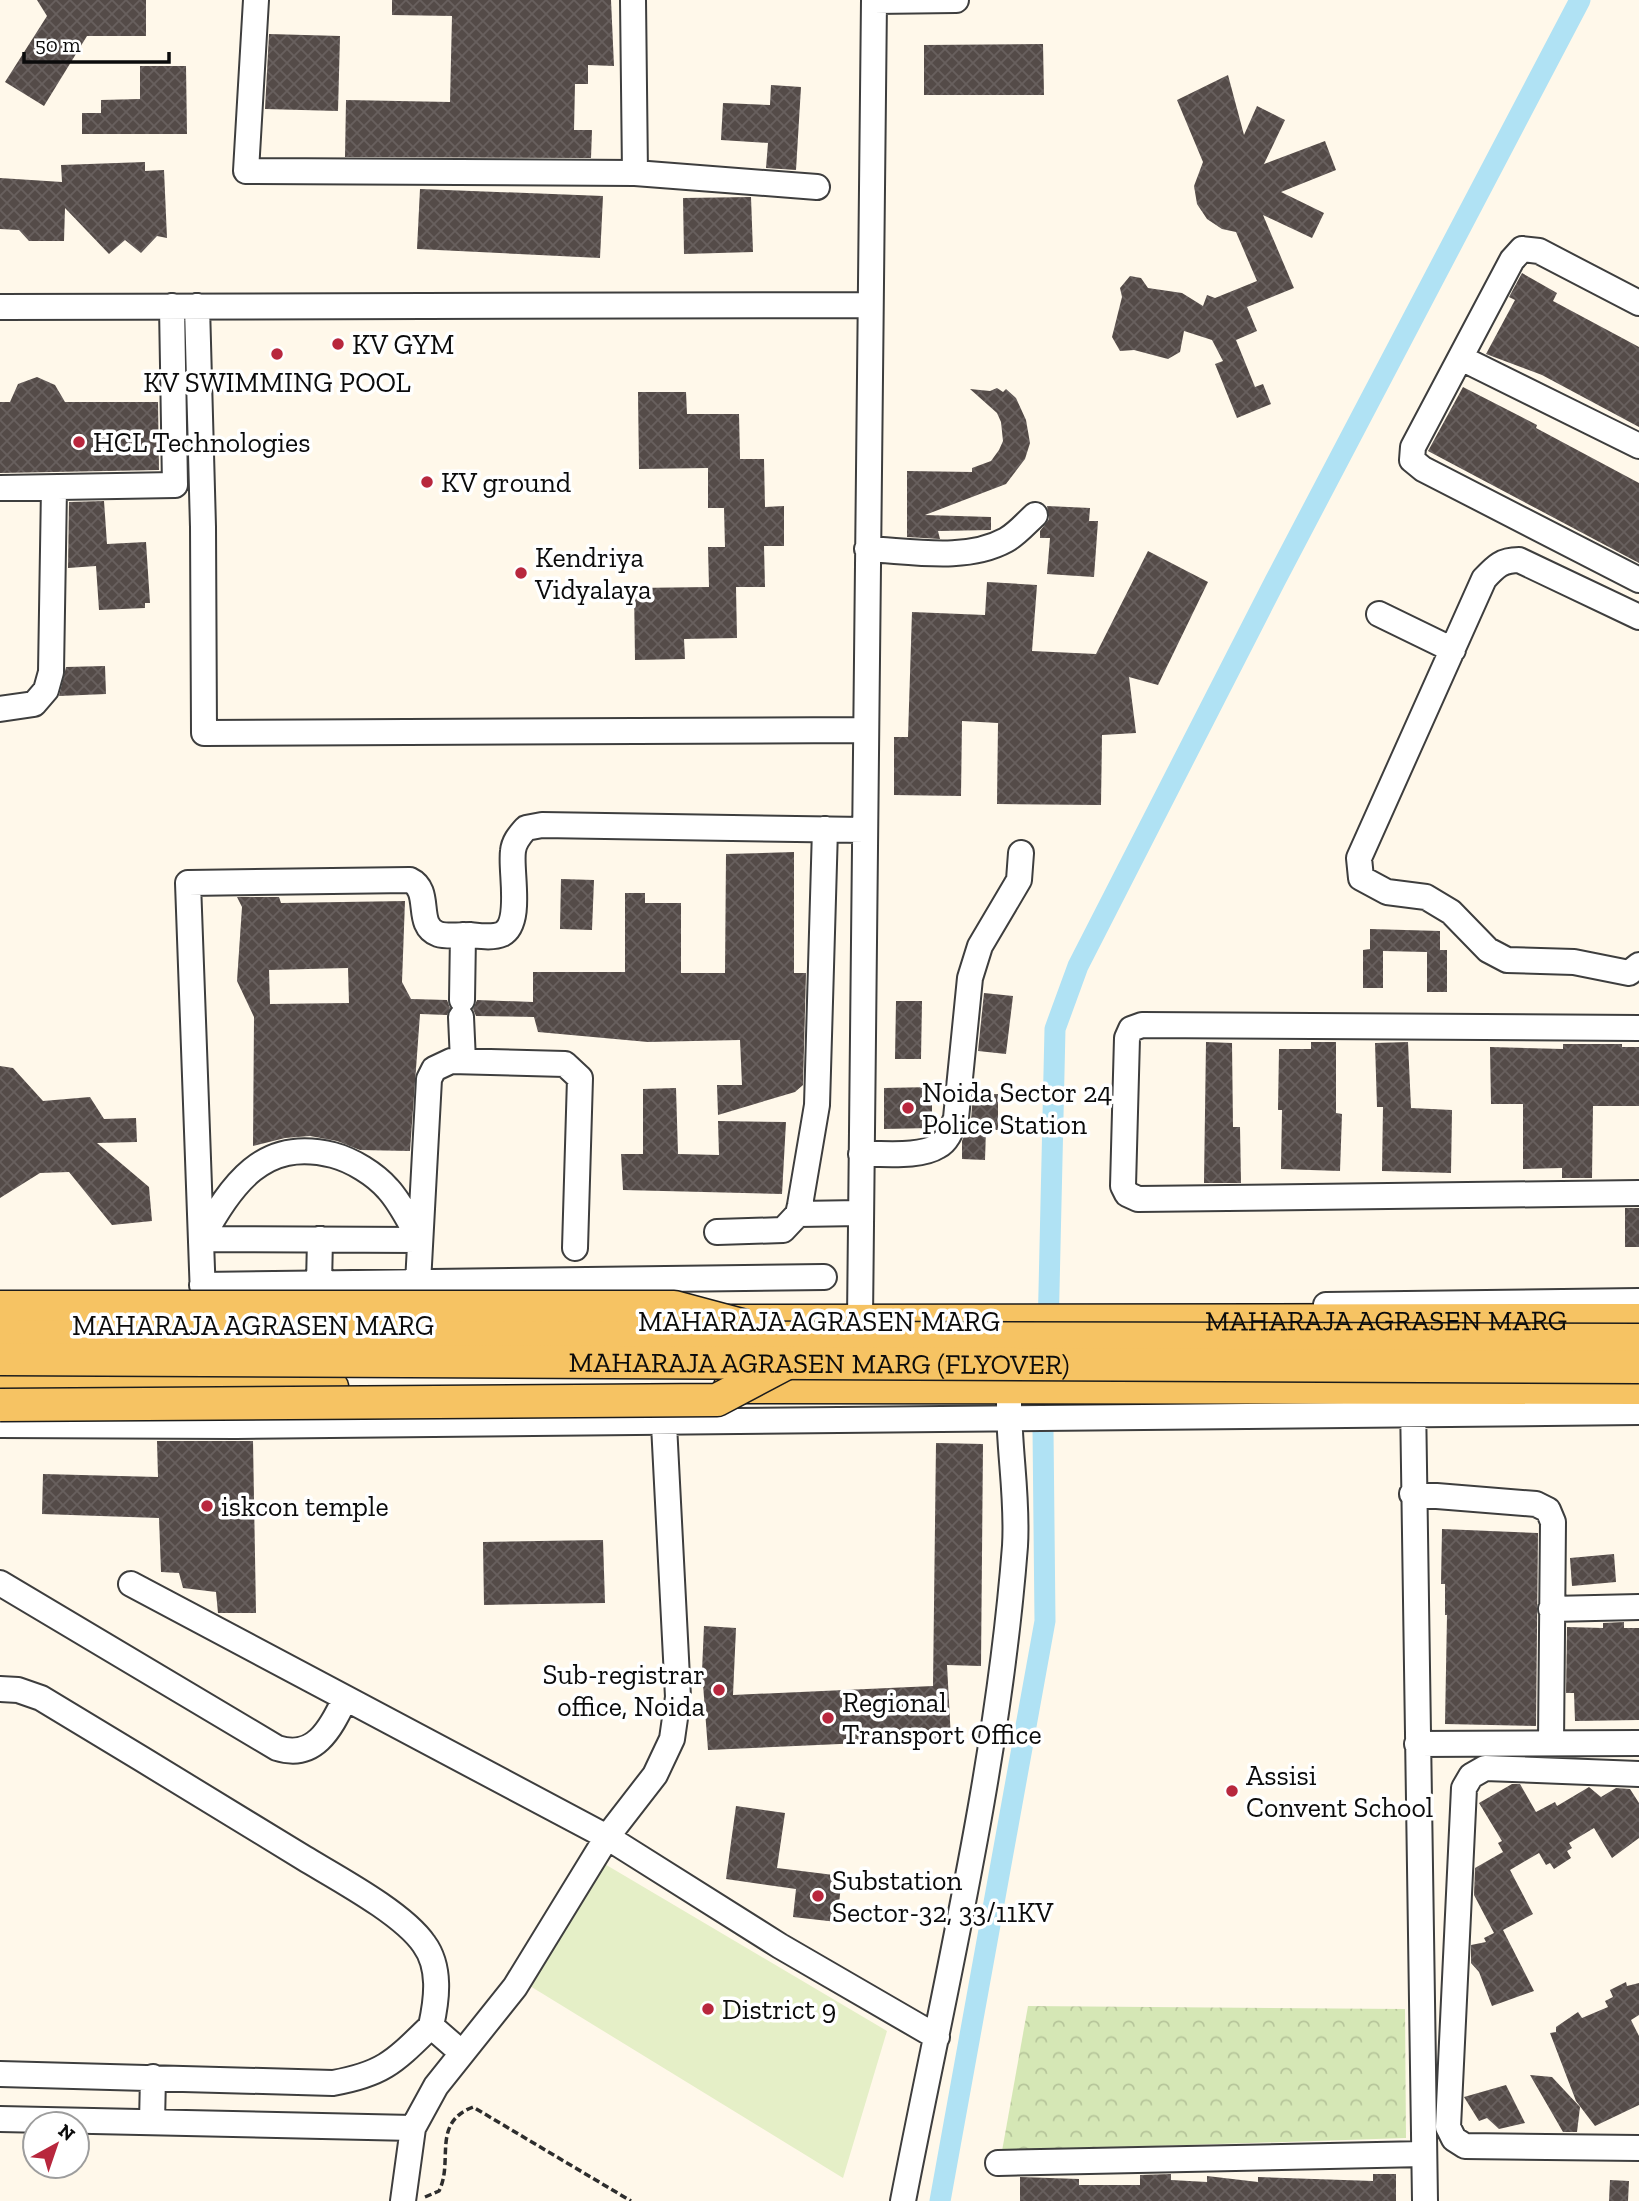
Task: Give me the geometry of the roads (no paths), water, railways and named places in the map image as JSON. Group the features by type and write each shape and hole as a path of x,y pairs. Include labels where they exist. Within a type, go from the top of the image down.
{"main road":[{"path":"0,1307 674,1307 789,1350"},
{"name":"MAHARAJA AGRASEN MARG","path":"0,1326 204,1328 860,1319 1639,1320"},
{"path":"1555,1320 1556,1388"},
{"name":"MAHARAJA AGRASEN MARG (FLYOVER)","path":"0,1336 1639,1367"},
{"name":"MAHARAJA AGRASEN MARG (FLYOVER)","path":"0,1359 1639,1340"},
{"path":"0,1405 717,1400 789,1350"},
{"path":"0,1387 663,1387 1011,1398 1089,1388 1413,1401 1556,1388 1639,1388"}],"street":[{"path":"256,0 246,171 635,173 817,187"},
{"path":"633,0 635,173"},
{"path":"860,1319 874,0 956,0"},
{"path":"1639,303 1539,251 1522,249 1511,260 1413,447 1412,460 1423,469 1639,580"},
{"path":"0,307 870,305"},
{"path":"0,488 175,485 172,306"},
{"path":"197,306 203,514 204,733 865,730"},
{"path":"1461,358 1639,446"},
{"path":"0,709 34,704 46,690 51,672 54,488"},
{"path":"867,550 953,553 984,550 1009,539 1035,515"},
{"path":"1639,617 1519,560 1505,559 1485,579 1359,858 1361,878 1387,892 1426,897 1451,912 1488,950 1507,960 1574,962 1629,973 1639,965"},
{"path":"1379,614 1453,650"},
{"path":"204,1328 188,883 410,880 417,883 422,891 426,922 430,929 439,934 493,936 503,933 511,925 514,912 513,849 526,828 542,825 864,830"},
{"path":"717,1232 783,1230 797,1214 817,1105 825,829"},
{"path":"861,1154 924,1151 939,1146 950,1133 956,1118 970,978 980,946 1019,880 1021,853"},
{"path":"463,935 463,1061"},
{"path":"1639,1028 1142,1025 1131,1029 1127,1038 1123,1186 1127,1194 1138,1199 1639,1193"},
{"path":"418,1283 429,1079 441,1063 463,1061 565,1064 580,1078 575,1248"},
{"path":"201,1239 226,1196 246,1174 271,1157 314,1150 340,1157 366,1171 388,1189 420,1240"},
{"path":"797,1214 860,1213"},
{"path":"201,1239 420,1240"},
{"path":"319,1284 320,1239"},
{"path":"202,1286 824,1277"},
{"path":"1129,1320 1164,1307 1639,1301"},
{"path":"403,2195 413,2128 436,2086 533,1960 607,1837 655,1775 672,1739 678,1698 663,1387"},
{"path":"903,2201 937,2037 982,1792 1006,1638 1017,1501 1011,1398"},
{"path":"0,1425 664,1421 1011,1398 1413,1401 1639,1412"},
{"path":"1413,1401 1412,1493 1425,2201"},
{"path":"1412,1493 1536,1504 1548,1510 1553,1522 1550,1609 1551,1743"},
{"path":"0,1583 277,1748 293,1753 314,1745 333,1723 345,1699"},
{"path":"131,1584 607,1837 780,1946 937,2037"},
{"path":"1550,1609 1639,1608"},
{"path":"0,1689 19,1690 41,1698 340,1880 407,1926 424,1944 435,1965 435,2007 431,2026 394,2062 366,2077 333,2083 0,2074"},
{"path":"1418,1744 1639,1743"},
{"path":"1636,1780 1485,1768 1471,1776 1464,1788 1448,2127 1454,2139 1465,2146 1639,2148"},
{"path":"431,2026 462,2053"},
{"path":"152,2122 153,2077"},
{"path":"0,2119 413,2128"},
{"path":"998,2164 1424,2154"}],"waterway":[{"path":"1048,1334 1055,1029 1078,966 1275,581 1580,0"},
{"path":"940,2201 1045,1621 1043,1429"}],"place":[{"name":"KV GYM","path":"338,344"},
{"name":"KV SWIMMING POOL","path":"277,354"},
{"name":"HCL Technologies","path":"79,442"},
{"name":"KV ground","path":"427,482"},
{"name":"Kendriya Vidyalaya","path":"521,573"},
{"name":"Noida Sector 24 Police Station","path":"908,1108"},
{"name":"iskcon temple","path":"207,1506"},
{"name":"Sub-registrar office, Noida","path":"719,1690"},
{"name":"Regional Transport Office","path":"828,1718"},
{"name":"Assisi Convent School","path":"1232,1791"},
{"name":"Substation Sector-32, 33/11KV","path":"818,1896"},
{"name":"District 9","path":"708,2009"}]}
